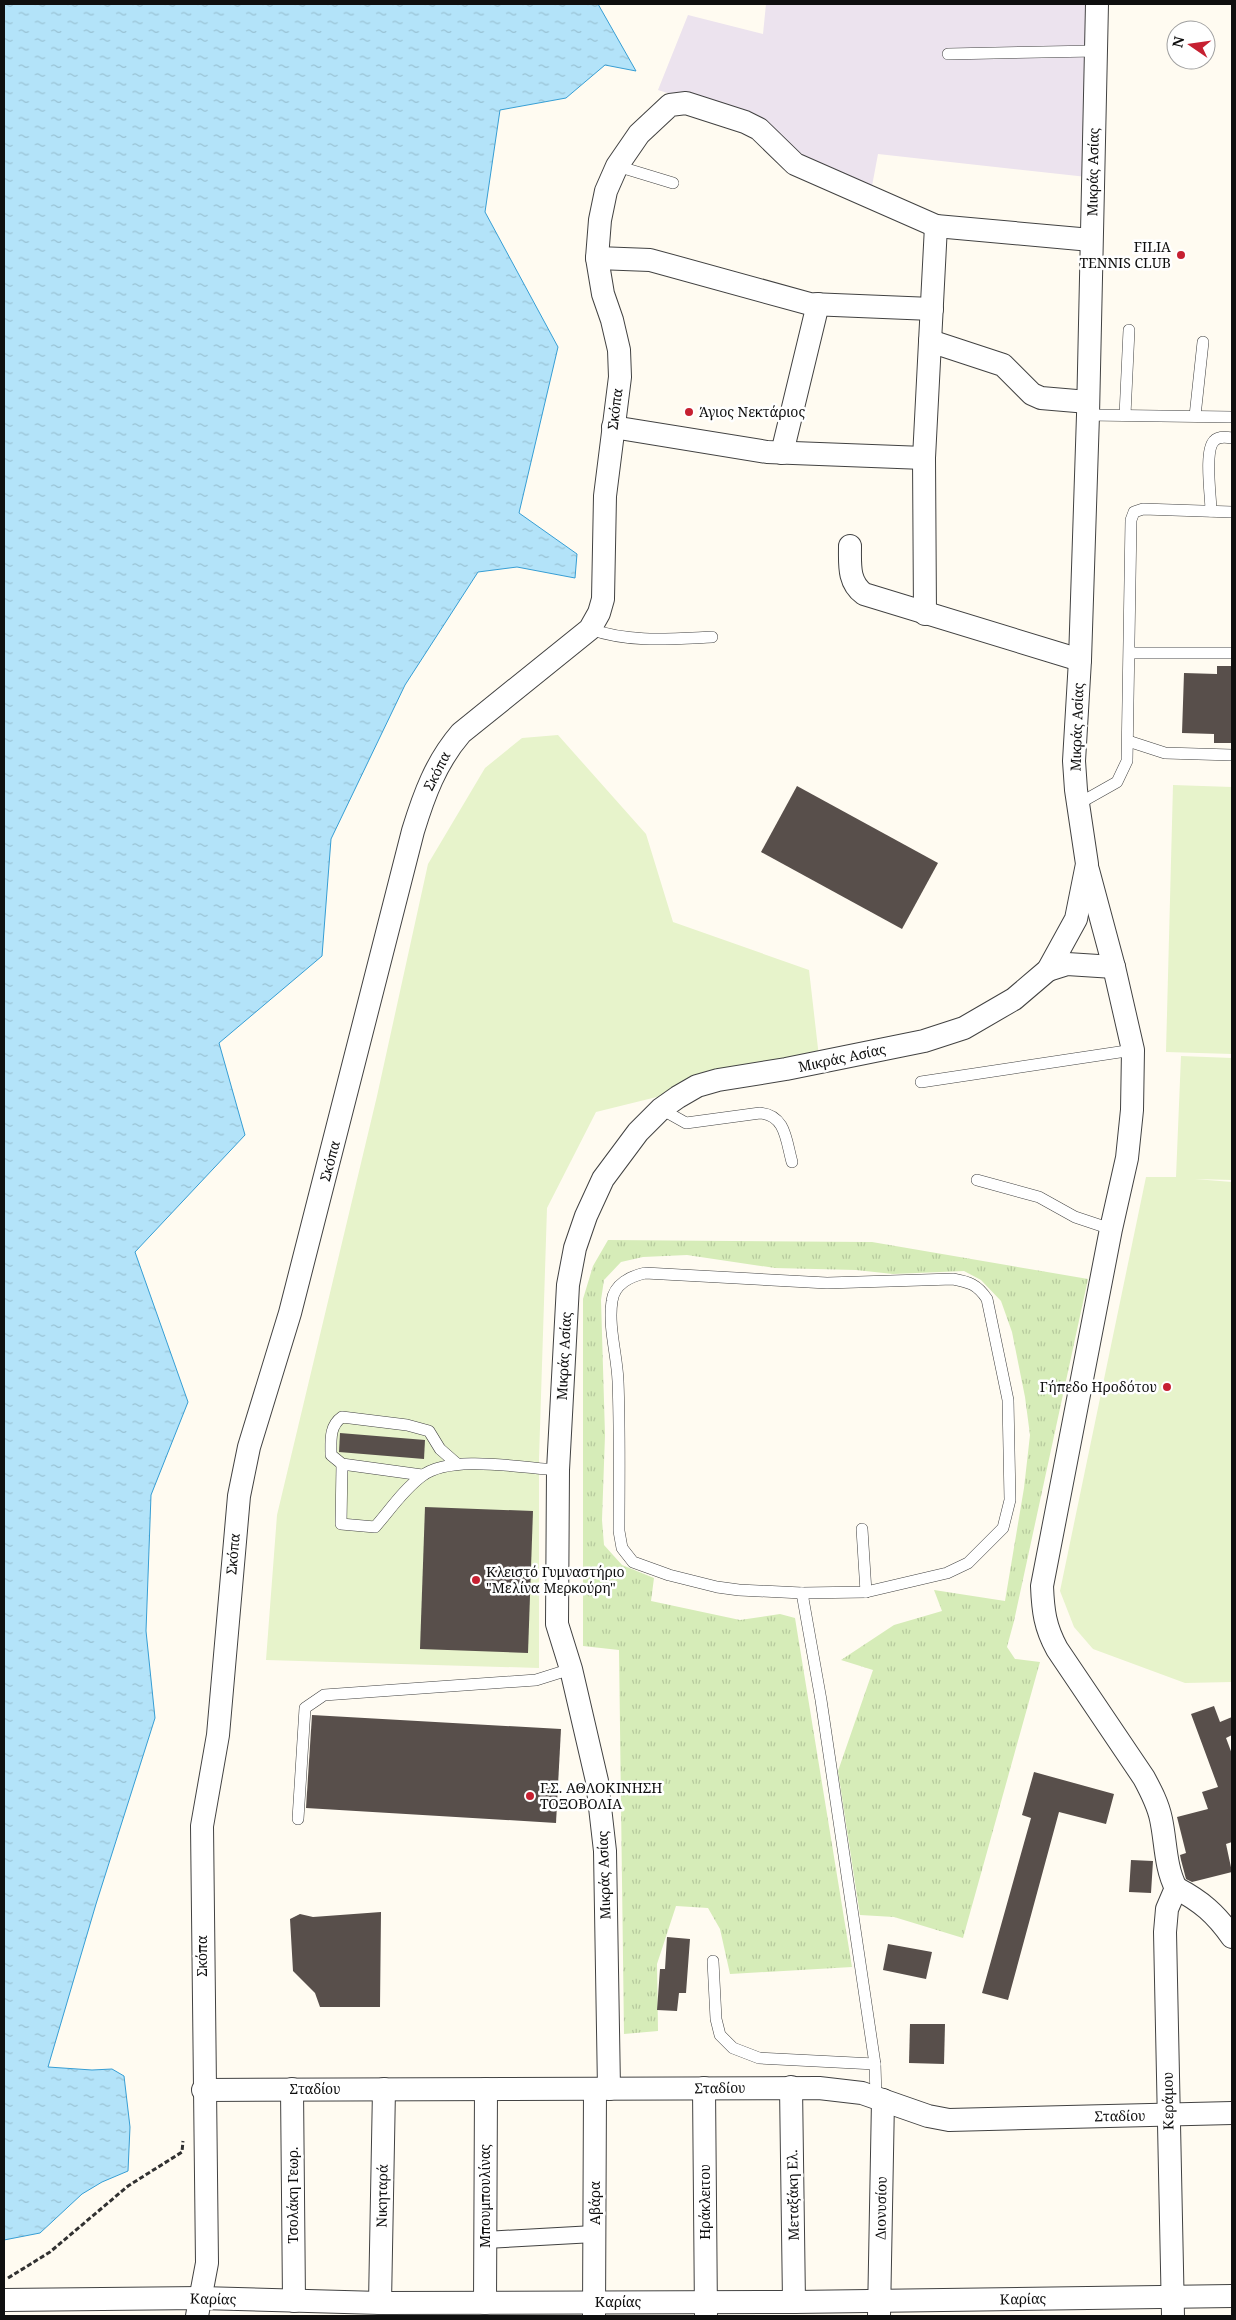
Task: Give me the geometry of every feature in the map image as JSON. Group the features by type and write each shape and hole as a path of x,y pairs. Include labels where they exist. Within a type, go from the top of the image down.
{"street":[{"name":"Μικράς Ασίας","path":"602,2089 605,1851 597,1781 571,1669 557,1624 558,1470 568,1285 575,1248 586,1216 603,1179 638,1132 661,1110 697,1086 718,1080 786,1069 924,1041 964,1028 1014,1000 1048,970 1076,919 1087,864 1074,761 1080,660 1088,409 1096,4"},
{"name":"Σκόπα","path":"199,2307 207,2263 203,2090 202,1826 218,1735 239,1496 249,1447 290,1313 413,831 431,779 450,746 467,728 590,629 599,614 603,599 605,496 620,377 619,350 612,320 603,294 597,258 600,220 606,191 617,166 640,134 670,105 686,103 744,122 759,129 795,164 936,226"},
{"path":"926,614 924,458 936,226 1091,240"},
{"path":"597,258 650,260 810,304 932,309"},
{"path":"782,453 818,304"},
{"path":"930,341 1003,365 1032,394 1041,398 1088,409"},
{"path":"613,427 748,450 924,458"},
{"path":"850,546 850,576 856,588 864,594 1080,660"},
{"path":"1087,864 1133,1050 1134,1074 1127,1158 1042,1586 1043,1609 1047,1630 1057,1649 1144,1778 1153,1795 1161,1817 1169,1876 1176,1888 1198,1900 1222,1923 1232,1937"},
{"path":"1048,970 1067,964 1114,967"},
{"name":"Κεράμου","path":"1173,2307 1165,1917 1176,1888"},
{"name":"Ηράκλειτου","path":"704,2088 706,2309"},
{"name":"Σταδίου","path":"203,2090 791,2088 848,2090 879,2098 928,2116 949,2120 1232,2113"},
{"name":"Μεταξάκη Ελ.","path":"791,2088 794,2302"},
{"name":"Τσολάκη Γεωρ.","path":"292,2089 294,2301"},
{"name":"Νικηταρά","path":"380,2303 384,2089"},
{"name":"Μπουμπουλίνας","path":"485,2303 486,2089"},
{"name":"Αβάρα","path":"594,2309 594,2234 602,2089"},
{"name":"Διονυσίου","path":"879,2098 880,2308"},
{"path":"485,2240 594,2234"},
{"name":"Καρίας","path":"4,2300 199,2307 294,2301 334,2309 380,2303 427,2310 485,2303 510,2309 706,2309 794,2302 880,2308 1173,2307 1232,2296"}],"lane":[{"path":"948,54 1095,51"},
{"path":"617,166 673,183"},
{"path":"1125,415 1129,330"},
{"path":"1195,416 1203,342"},
{"path":"1088,409 1125,415 1232,417"},
{"path":"1211,511 1209,454 1211,444 1221,437 1232,438"},
{"path":"1078,804 1117,782 1127,761 1131,520 1134,512 1143,509 1232,512"},
{"path":"590,629 628,639 712,637"},
{"path":"1130,653 1232,653"},
{"path":"1128,741 1165,753 1232,755"},
{"path":"921,1082 1133,1050"},
{"path":"661,1110 686,1123 769,1113 775,1116 782,1127 792,1162"},
{"path":"977,1180 1039,1197 1075,1217 1112,1229"},
{"path":"645,1273 827,1283 953,1279 970,1282 980,1288 987,1299 1008,1400 1010,1500 1003,1528 968,1563 947,1573 866,1592 802,1593 716,1587 670,1575 634,1562 622,1548 619,1531 618,1380 612,1328 612,1299 620,1285 631,1276 645,1273"},
{"path":"422,1475 342,1464 331,1455 331,1435 335,1421 342,1416 406,1425 429,1431 440,1449 456,1463"},
{"path":"342,1464 341,1524 375,1527 399,1497 422,1475 456,1463 558,1470"},
{"path":"862,1529 866,1592"},
{"path":"802,1593 821,1700 879,2098"},
{"path":"298,1818 305,1708 324,1695 536,1680 571,1669"},
{"path":"713,1961 716,2019 720,2035 733,2048 759,2058 875,2064"}],"path":[{"path":"4,2282 50,2252 128,2186 182,2152 183,2138"}],"shaded area":[{"path":"766,4 1089,4 1087,177 878,154 872,186 803,163 751,120 658,90 688,15 763,34"}],"green space":[{"path":"558,735 646,834 673,922 809,970 819,1057 596,1112 547,1208 539,1459 539,1668 266,1660 277,1515 377,1096 428,864 485,768 522,738"},
{"path":"1173,785 1232,787 1232,1054 1166,1052"},
{"name":"Γήπεδο Ηροδότου","path":"1181,1056 1232,1058 1232,1180 1195,1179 1232,1182 1232,1682 1185,1683 1093,1649 1074,1627 1060,1591 1146,1177 1176,1177"},
{"path":"608,1240 872,1242 1088,1279 1007,1647 1015,1659 1040,1662 963,1938 894,1917 860,1915 838,1771 873,1670 841,1660 894,1625 942,1611 934,1590 1005,1601 1024,1488 1030,1435 1025,1397 1012,1332 1001,1301 981,1280 964,1271 893,1274 856,1270 775,1268 687,1255 643,1257 621,1262 604,1280 601,1300 605,1435 602,1520 604,1545 622,1565 654,1578 651,1601 740,1620 780,1614 795,1618 852,1967 730,1974 720,1929 708,1908 676,1906 657,1964 658,2031 624,2034 619,1650 583,1646 583,1299 593,1266"}],"water":[{"path":"4,4 598,4 636,71 605,65 566,98 500,110 485,212 558,347 519,513 577,554 575,578 517,567 478,572 405,685 331,839 322,956 219,1043 245,1135 135,1252 188,1402 151,1495 146,1631 155,1718 96,1904 48,2067 92,2070 112,2069 124,2076 130,2127 128,2171 102,2182 82,2194 40,2233 4,2240"}],"building":[{"path":"1217,666 1232,666 1232,743 1214,743 1214,734 1182,733 1184,673 1217,674"},
{"path":"797,786 938,863 902,929 761,852"},
{"path":"340,1433 425,1440 424,1459 339,1452"},
{"name":"Κλειστό Γυμναστήριο \"Μελίνα Μερκούρη\"","path":"425,1507 533,1511 528,1653 420,1649"},
{"path":"1214,1706 1220,1722 1232,1717 1232,1735 1226,1738 1232,1754 1232,1842 1226,1844 1232,1872 1192,1882 1186,1879 1181,1860 1180,1855 1186,1853 1177,1817 1208,1809 1202,1792 1218,1787 1191,1714"},
{"path":"312,1715 561,1729 556,1823 306,1808"},
{"path":"1034,1772 1114,1794 1106,1824 1059,1812 1008,2000 982,1993 1031,1818 1022,1815"},
{"path":"1131,1860 1153,1861 1151,1893 1129,1892"},
{"path":"381,1912 380,2007 320,2007 315,1993 293,1971 290,1919 300,1914 313,1917"},
{"path":"667,1937 690,1939 686,1993 679,1993 677,2011 657,2010 660,1969 665,1969"},
{"path":"888,1944 932,1952 926,1979 883,1970"},
{"path":"910,2024 945,2024 944,2064 909,2063"}],"place":[{"name":"FILIA TENNIS CLUB","path":"1181,255"},
{"name":"Άγιος Νεκτάριος","path":"689,412"},
{"name":"Γήπεδο Ηροδότου","path":"1167,1387"},
{"name":"Κλειστό Γυμναστήριο \"Μελίνα Μερκούρη\"","path":"476,1580"},
{"name":"Γ.Σ. ΑΘΛΟΚΙΝΗΣΗ ΤΟΞΟΒΟΛΙΑ","path":"530,1796"}]}
